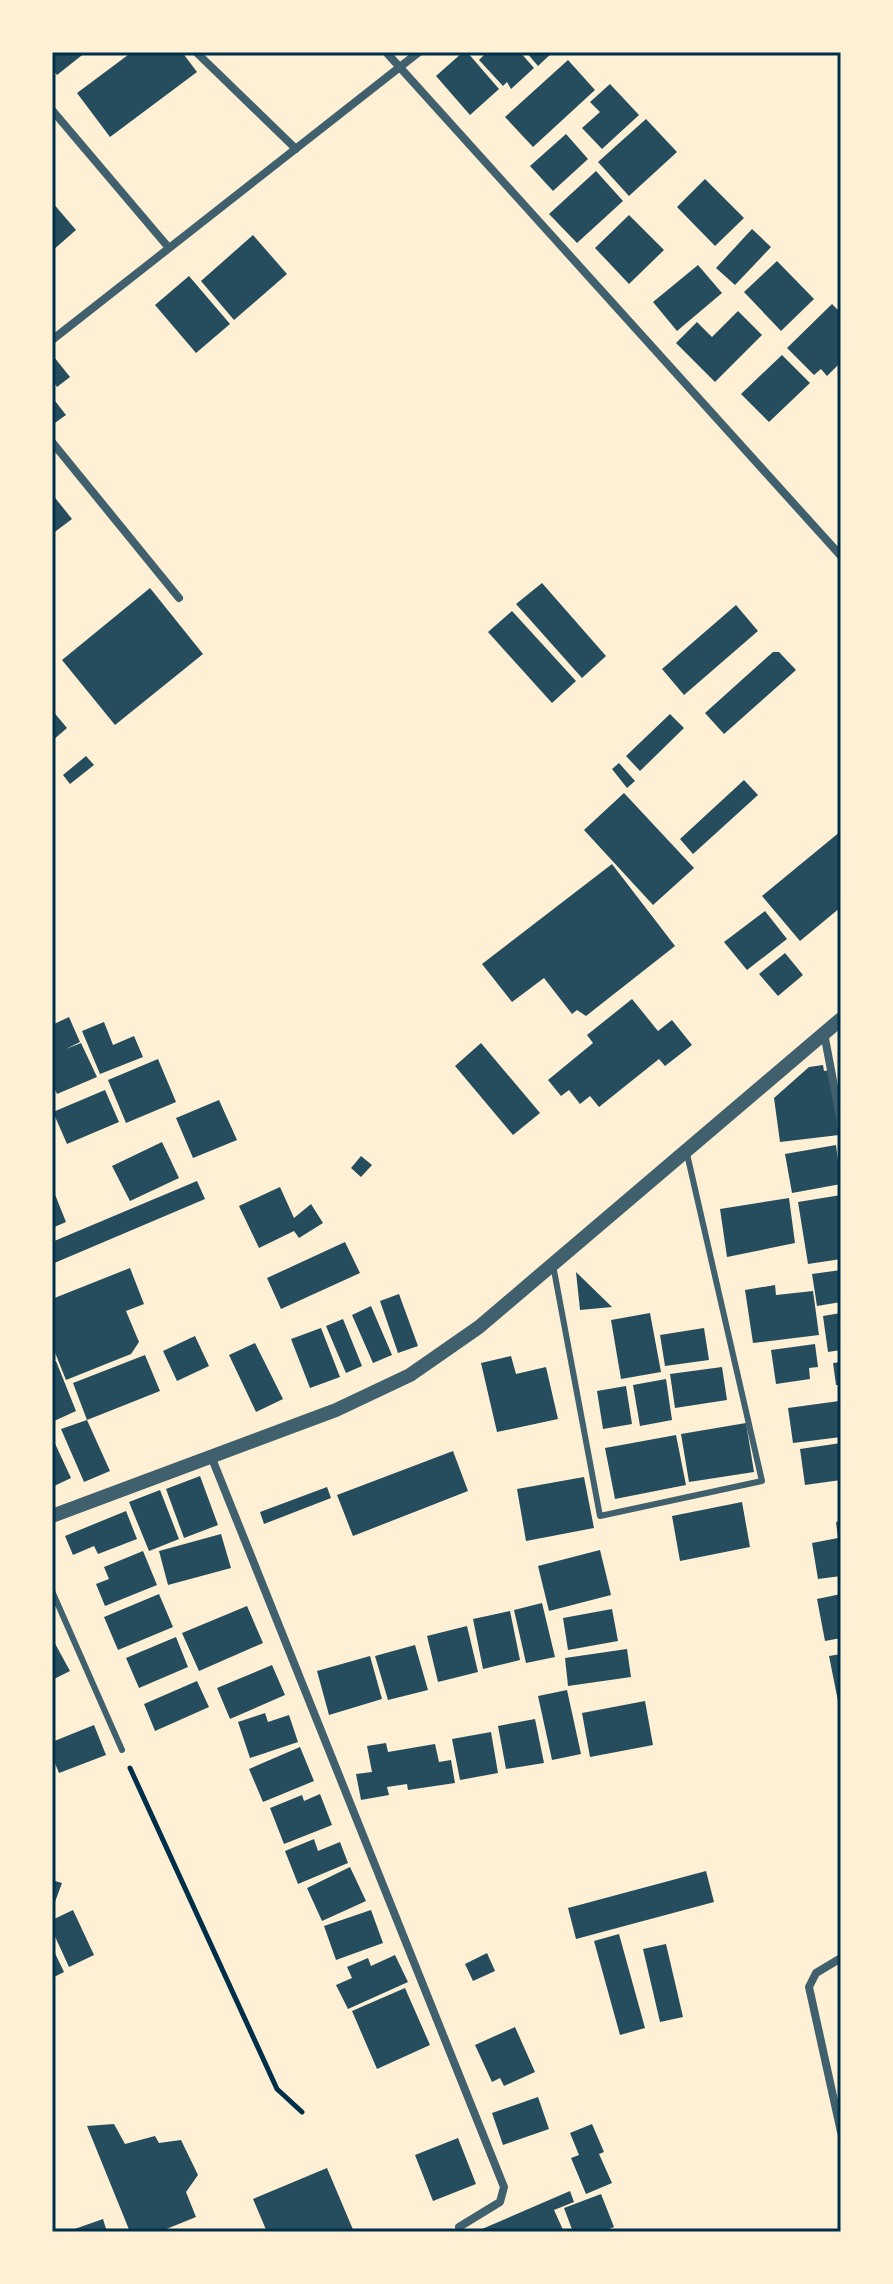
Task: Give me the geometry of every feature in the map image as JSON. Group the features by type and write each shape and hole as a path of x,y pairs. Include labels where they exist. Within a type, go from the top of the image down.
{"street":[{"path":"196,52 296,149"},
{"path":"386,52 841,556"},
{"path":"52,340 419,52"},
{"path":"52,110 169,248"},
{"path":"52,442 179,598"},
{"path":"52,1516 336,1410 410,1375 479,1327 841,1019"},
{"path":"824,1033 841,1123"},
{"path":"211,1456 504,2187 500,2202 459,2227 461,2232"},
{"path":"841,1958 816,1973 809,1987 841,2132"}],"lane":[{"path":"553,1265 600,1516 762,1481 686,1150"},
{"path":"52,1591 122,1750"}],"path":[{"path":"122,1750 277,2089 302,2112"}],"building":[{"path":"52,52 86,52 57,75 52,69"},
{"path":"132,52 182,52 197,72 110,137 77,93"},
{"path":"463,52 467,52 499,89 470,115 436,76"},
{"path":"487,52 520,52 534,68 511,89 507,82 503,86 479,60"},
{"path":"526,52 553,52 538,66"},
{"path":"568,60 595,90 533,147 505,117"},
{"path":"610,84 639,115 602,149 582,128 600,112 590,102"},
{"path":"646,119 677,152 629,196 598,162"},
{"path":"566,134 588,159 553,191 530,166"},
{"path":"596,171 623,201 577,243 549,214"},
{"path":"705,179 744,218 715,246 677,207"},
{"path":"52,202 76,230 52,251"},
{"path":"629,215 664,250 629,284 595,248"},
{"path":"752,229 771,247 735,285 716,268"},
{"path":"253,235 287,274 234,320 201,281"},
{"path":"777,261 814,299 781,331 744,292"},
{"path":"698,265 722,293 677,331 653,302"},
{"path":"189,276 230,324 196,353 155,305"},
{"path":"832,304 841,313 841,362 827,376 821,369 814,375 787,348"},
{"path":"738,311 762,335 715,382 676,343 697,322 712,337"},
{"path":"782,355 810,383 769,422 741,394"},
{"path":"54,357 70,377 57,387 52,380"},
{"path":"52,397 66,415 52,425"},
{"path":"52,494 72,519 52,534"},
{"path":"542,583 606,656 582,678 516,604"},
{"path":"150,588 203,654 115,725 62,660"},
{"path":"736,605 758,631 684,695 662,669"},
{"path":"512,611 576,681 552,703 488,632"},
{"path":"773,652 779,652 796,670 724,734 705,713"},
{"path":"52,710 67,728 52,741"},
{"path":"670,714 684,728 640,771 626,756"},
{"path":"86,756 94,765 70,784 63,775"},
{"path":"619,763 635,781 627,788 612,769"},
{"path":"744,780 758,795 693,854 680,839"},
{"path":"624,793 694,868 653,905 584,830"},
{"path":"841,831 841,907 800,941 762,896"},
{"path":"612,864 675,946 586,1016 577,1010 572,1014 544,978 512,1002 482,964"},
{"path":"765,911 787,939 747,970 724,942"},
{"path":"785,953 803,975 778,996 759,974"},
{"path":"632,999 658,1031 672,1020 692,1045 665,1066 659,1059 599,1107 590,1096 580,1104 569,1090 561,1096 548,1080 593,1043 587,1035"},
{"path":"69,1017 80,1042 66,1049 81,1043 97,1077 57,1094 52,1083 52,1025"},
{"path":"104,1022 113,1045 134,1036 143,1057 100,1074 82,1031"},
{"path":"481,1043 540,1113 513,1135 455,1066"},
{"path":"158,1059 176,1102 126,1123 108,1080"},
{"path":"823,1065 824,1071 830,1070 839,1135 780,1142 774,1098 809,1067"},
{"path":"105,1090 119,1122 67,1144 53,1112"},
{"path":"219,1100 237,1140 193,1158 176,1118"},
{"path":"162,1142 179,1178 130,1201 112,1166"},
{"path":"836,1145 841,1184 792,1193 785,1154"},
{"path":"361,1156 372,1165 361,1177 351,1168"},
{"path":"197,1181 205,1199 52,1264 52,1242"},
{"path":"52,1187 66,1222 52,1228"},
{"path":"280,1187 294,1218 311,1204 323,1223 299,1238 294,1231 259,1248 239,1206"},
{"path":"841,1195 841,1259 808,1264 798,1202"},
{"path":"789,1198 795,1243 727,1257 720,1209"},
{"path":"345,1242 360,1273 281,1309 267,1278"},
{"path":"130,1268 144,1304 126,1311 139,1342 131,1354 66,1380 52,1345 52,1299"},
{"path":"841,1270 841,1302 817,1306 812,1274"},
{"path":"576,1272 612,1307 580,1310"},
{"path":"775,1285 776,1295 813,1291 819,1335 753,1343 745,1290"},
{"path":"399,1294 418,1346 398,1353 380,1301"},
{"path":"371,1306 392,1355 373,1363 352,1315"},
{"path":"650,1313 661,1372 621,1379 611,1320"},
{"path":"841,1313 841,1350 828,1352 823,1316"},
{"path":"343,1319 362,1366 346,1373 326,1326"},
{"path":"321,1328 340,1377 310,1388 291,1339"},
{"path":"704,1328 709,1360 665,1366 660,1335"},
{"path":"195,1336 209,1366 177,1381 163,1351"},
{"path":"255,1343 283,1399 256,1412 229,1355"},
{"path":"815,1344 818,1367 809,1368 810,1379 776,1384 771,1350"},
{"path":"145,1355 160,1391 87,1420 73,1383"},
{"path":"511,1356 516,1374 546,1367 558,1419 497,1432 481,1363"},
{"path":"56,1361 76,1411 52,1422 52,1363"},
{"path":"841,1362 841,1385 836,1385 833,1363"},
{"path":"722,1367 727,1400 675,1408 670,1374"},
{"path":"666,1379 672,1420 640,1426 633,1385"},
{"path":"626,1386 632,1424 603,1429 597,1391"},
{"path":"839,1401 841,1437 793,1443 788,1408"},
{"path":"87,1420 110,1471 84,1482 61,1429"},
{"path":"746,1423 754,1472 689,1482 681,1434"},
{"path":"676,1435 686,1485 615,1499 605,1448"},
{"path":"52,1437 71,1478 52,1487"},
{"path":"841,1443 841,1480 805,1485 800,1449"},
{"path":"453,1451 468,1491 353,1536 337,1495"},
{"path":"200,1476 218,1525 184,1538 166,1489"},
{"path":"584,1477 594,1528 526,1541 517,1489"},
{"path":"327,1487 331,1498 264,1524 260,1512"},
{"path":"160,1490 179,1539 149,1551 129,1502"},
{"path":"742,1502 750,1547 680,1561 672,1516"},
{"path":"126,1511 137,1539 98,1554 94,1546 73,1555 65,1536"},
{"path":"841,1521 841,1576 818,1579 812,1543 838,1538 836,1522"},
{"path":"221,1534 231,1568 168,1585 159,1551"},
{"path":"600,1550 611,1595 549,1611 538,1566"},
{"path":"143,1551 157,1585 105,1606 96,1584 109,1579 104,1567"},
{"path":"159,1594 173,1627 118,1650 104,1617"},
{"path":"841,1594 841,1638 825,1641 817,1599"},
{"path":"542,1603 555,1657 526,1663 514,1610"},
{"path":"247,1606 263,1643 199,1671 182,1633"},
{"path":"612,1609 618,1641 568,1650 563,1618"},
{"path":"510,1611 520,1660 483,1669 473,1619"},
{"path":"467,1626 478,1672 438,1682 427,1636"},
{"path":"176,1637 188,1667 139,1688 126,1658"},
{"path":"52,1638 70,1671 52,1680"},
{"path":"415,1645 428,1690 388,1700 375,1656"},
{"path":"627,1649 631,1677 568,1686 565,1658"},
{"path":"841,1654 841,1701 838,1701 829,1656"},
{"path":"370,1656 382,1699 329,1715 317,1671"},
{"path":"272,1665 285,1695 230,1719 217,1688"},
{"path":"197,1681 209,1707 155,1731 144,1704"},
{"path":"567,1690 581,1754 552,1760 538,1696"},
{"path":"645,1701 653,1745 590,1757 582,1713"},
{"path":"265,1713 268,1722 289,1715 298,1742 250,1758 238,1722"},
{"path":"535,1719 544,1763 506,1769 498,1726"},
{"path":"94,1725 106,1755 59,1773 52,1756 52,1742"},
{"path":"491,1732 498,1773 460,1780 452,1739"},
{"path":"386,1743 388,1752 435,1744 439,1762 451,1760 455,1783 408,1790 407,1784 387,1787 389,1795 361,1800 356,1774 372,1772 367,1746"},
{"path":"300,1747 314,1781 263,1802 249,1769"},
{"path":"320,1794 332,1825 284,1844 270,1808 302,1795 304,1801"},
{"path":"314,1839 318,1851 340,1842 348,1863 298,1884 285,1851"},
{"path":"350,1867 366,1901 322,1921 307,1888"},
{"path":"706,1871 714,1902 576,1939 568,1908"},
{"path":"52,1880 62,1883 52,1910"},
{"path":"73,1910 94,1955 69,1967 52,1930 52,1920"},
{"path":"371,1910 383,1943 336,1960 324,1926"},
{"path":"619,1934 645,2028 620,2035 594,1941"},
{"path":"666,1944 683,2017 660,2022 643,1949"},
{"path":"52,1947 64,1972 52,1978"},
{"path":"487,1953 495,1971 473,1981 465,1964"},
{"path":"395,1955 408,1982 348,2009 336,1985 352,1978 347,1967 368,1958 371,1966"},
{"path":"405,1988 430,2045 377,2069 352,2011"},
{"path":"515,2027 535,2072 504,2086 500,2078 492,2082 475,2045"},
{"path":"538,2097 549,2129 503,2145 492,2113"},
{"path":"114,2124 125,2144 155,2136 159,2143 181,2140 198,2175 186,2192 196,2217 159,2232 130,2232 87,2126"},
{"path":"592,2124 604,2152 599,2154 612,2183 586,2194 571,2158 579,2155 570,2133"},
{"path":"458,2138 476,2184 433,2201 415,2155"},
{"path":"327,2168 354,2232 267,2232 253,2199"},
{"path":"570,2191 574,2202 554,2210 564,2232 475,2232"},
{"path":"601,2194 614,2227 601,2232 573,2232 564,2208"},
{"path":"103,2219 107,2232 66,2232"}]}
